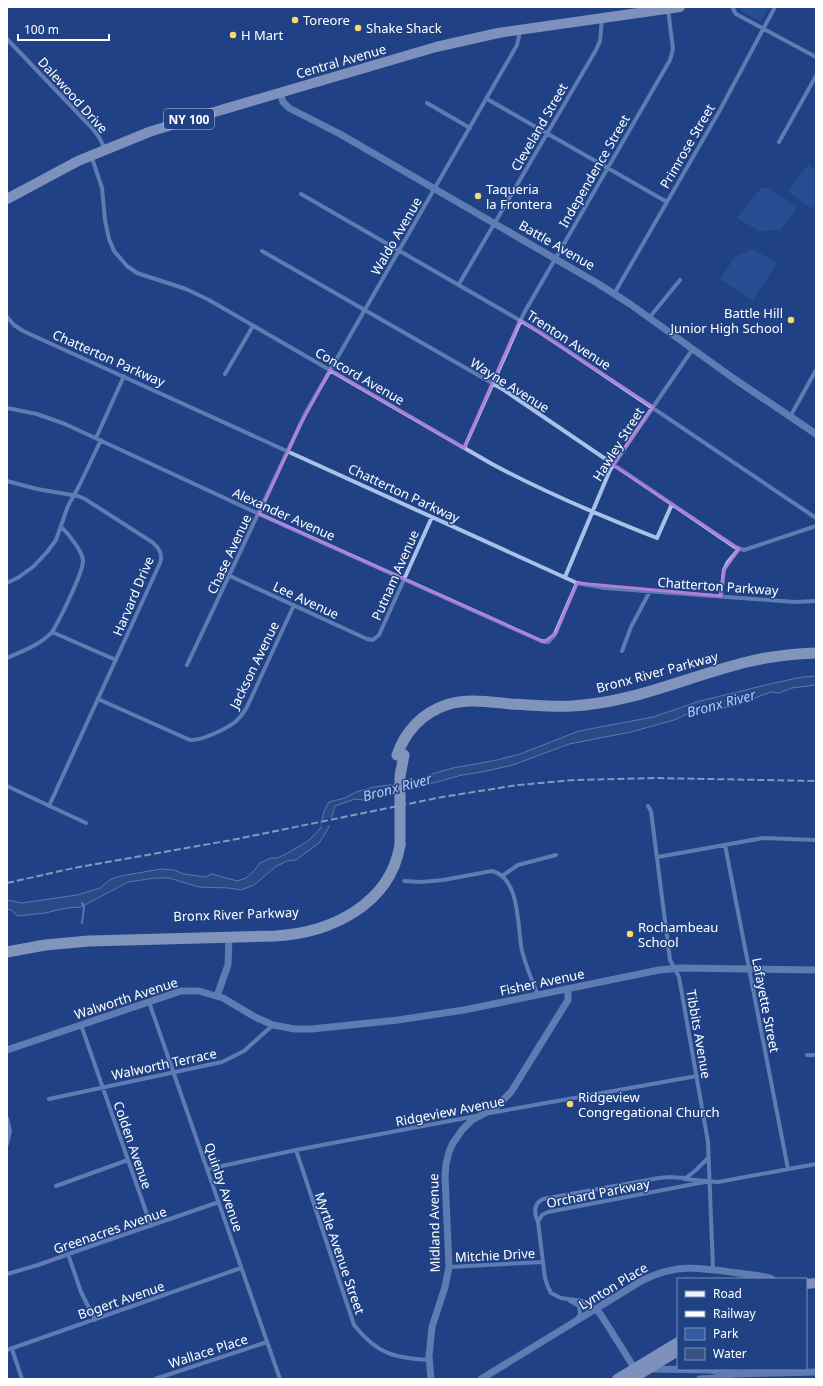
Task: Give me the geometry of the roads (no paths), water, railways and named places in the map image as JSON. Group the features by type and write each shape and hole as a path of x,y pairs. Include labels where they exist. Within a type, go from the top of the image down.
{"highway":[{"name":"Bronx River Parkway","path":"7,952 45,945 89,940 296,935 322,928 342,920 364,904 384,885 395,866 400,782 400,755 406,737 416,723 434,711 449,704 476,701 561,706 604,703 634,696 747,662 779,656 816,653"},
{"name":"Bronx River Parkway","path":"400,755 427,723 440,715 456,710 476,708 557,713 600,710 636,702 749,669 786,662 816,660"},
{"name":"Bronx River Parkway","path":"7,945 49,937 86,934 278,929 310,925 329,918 344,910 369,891 382,875 397,845"}],"main road":[{"name":"Central Avenue","path":"105,149 166,126 454,42 519,30 680,7"},
{"name":"NY 100","path":"7,199 63,169 105,149"},
{"path":"617,1379 677,1343"},
{"path":"632,1379 677,1352"}],"street":[{"path":"732,7 736,14 816,57"},
{"name":"Primrose Street","path":"614,294 716,116 775,7"},
{"name":"Independence Street","path":"464,448 520,320 672,54 673,43 668,9"},
{"name":"Cleveland Street","path":"459,284 596,50 600,36 602,18"},
{"name":"Waldo Avenue","path":"288,451 305,414 518,45 520,36 519,30"},
{"name":"Dalewood Drive","path":"7,39 92,128 99,137 105,149"},
{"path":"779,142 816,76"},
{"name":"Battle Avenue","path":"280,93 283,102 289,108 340,134 435,188 614,294 692,350 816,434"},
{"path":"487,99 667,202"},
{"path":"427,103 470,128"},
{"name":"Concord Avenue","path":"91,155 102,188 105,220 109,240 114,252 122,262 137,273 195,293 517,478 592,512 657,538 672,504"},
{"name":"Trenton Avenue","path":"301,194 520,320 653,407 816,518"},
{"name":"Wayne Avenue","path":"262,251 492,383 739,549"},
{"path":"649,318 680,280"},
{"name":"Chatterton Parkway","path":"7,317 14,325 24,331 577,583 605,588 795,602 816,601"},
{"path":"225,374 252,326"},
{"name":"Hawley Street","path":"564,577 607,476 692,350"},
{"path":"790,417 816,370"},
{"path":"96,438 124,376"},
{"name":"Alexander Avenue","path":"7,408 46,416 259,514 544,642 550,640 556,633 577,583"},
{"path":"7,583 27,572 41,559 56,540 68,506 101,440"},
{"name":"Chase Avenue","path":"187,665 288,451"},
{"name":"Harvard Drive","path":"7,480 37,490 81,497 152,542 158,548 161,556 160,563 49,806"},
{"name":"Putnam Avenue","path":"375,640 379,635 432,517"},
{"path":"721,596 724,570 728,562 739,549 747,549 816,526"},
{"path":"7,658 34,646 52,632 80,573 83,565 83,558 80,551 65,530 61,527"},
{"name":"Lee Avenue","path":"230,576 367,639 375,640"},
{"path":"622,651 631,627 650,591"},
{"name":"Jackson Avenue","path":"98,699 187,739 197,740 204,738 234,723 244,711 294,605"},
{"path":"52,632 116,660"},
{"path":"7,786 86,823"},
{"name":"Tibbits Avenue","path":"648,806 651,811 658,856 670,960 679,977 708,1142 713,1269"},
{"path":"658,856 763,838 816,840"},
{"name":"Lafayette Street","path":"725,845 788,1169"},
{"path":"502,876 518,865 556,855"},
{"path":"404,881 420,882 443,880 492,871 502,876 510,886 515,899 522,950 538,995"},
{"path":"217,996 228,965 229,937"},
{"name":"Fisher Avenue","path":"273,1025 295,1029 312,1029 457,1011 674,968 816,970"},
{"name":"Midland Avenue","path":"431,1379 429,1360 432,1327 445,1287 449,1268 445,1177 446,1164 453,1143 462,1130 472,1120 495,1108 515,1086 568,1000 568,989"},
{"name":"Walworth Avenue","path":"7,1050 181,991 199,991 217,996 273,1025"},
{"name":"Quinby Avenue","path":"149,1002 280,1379"},
{"name":"Colden Avenue","path":"81,1025 151,1226"},
{"name":"Walworth Terrace","path":"49,1099 216,1064 233,1058 244,1051 273,1025"},
{"path":"807,1055 816,1055"},
{"name":"Ridgeview Avenue","path":"208,1169 296,1150 482,1114 697,1076"},
{"path":"7,1118 10,1131 7,1144"},
{"name":"Myrtle Avenue Street","path":"296,1150 354,1326 365,1339 380,1350 398,1357 429,1360"},
{"path":"683,1178 690,1175 708,1158"},
{"path":"56,1186 128,1160"},
{"path":"710,1181 718,1182 816,1164"},
{"name":"Orchard Parkway","path":"538,1222 535,1214 536,1205 543,1200 659,1178 669,1177 710,1181"},
{"name":"Orchard Parkway","path":"538,1222 542,1215 548,1212 710,1181"},
{"name":"Greenacres Avenue","path":"7,1274 38,1266 68,1254 219,1202"},
{"path":"538,1222 548,1288 555,1296 582,1301 596,1310 601,1315 634,1368 677,1369"},
{"path":"68,1254 81,1292 95,1320"},
{"name":"Mitchie Drive","path":"449,1268 543,1262"},
{"name":"Lynton Place","path":"481,1379 643,1280 661,1272 688,1267 713,1269 766,1278"},
{"name":"Bogert Avenue","path":"7,1350 241,1268"},
{"path":"566,1299 576,1304 580,1309 578,1317 572,1324"},
{"name":"Wallace Place","path":"154,1379 267,1342"},
{"path":"12,1349 22,1379"},
{"path":"711,1370 734,1374 816,1372"},
{"path":"702,1379 734,1374"}],"water":[{"name":"Bronx River","path":"816,676 816,685 792,688 779,693 771,692 731,707 694,711 674,720 631,732 569,744 513,765 462,775 411,789 386,791 379,793 374,797 363,800 355,799 335,806 328,829 319,843 296,860 287,861 275,867 254,885 241,890 199,887 169,878 155,878 128,882 81,907 18,916 10,909 7,910 7,900 22,903 77,895 100,888 111,879 161,869 174,870 184,874 205,877 212,874 237,881 246,878 260,863 286,854 308,841 320,829 324,811 329,802 345,798 356,792 374,787 420,781 429,775 453,768 520,754 579,731 653,717 700,701 774,683 802,677"}],"waterway":[{"path":"82,903 84,907 82,923"}],"railway":[{"path":"7,883 74,868 232,840 442,797 518,785 574,780 654,778 816,781"}],"place":[{"name":"Toreore","path":"295,20"},
{"name":"Shake Shack","path":"358,28"},
{"name":"H Mart","path":"233,35"},
{"name":"Taqueria la Frontera","path":"478,196"},
{"name":"Battle Hill Junior High School","path":"791,320"},
{"name":"Rochambeau School","path":"630,934"},
{"name":"Ridgeview Congregational Church","path":"570,1104"}]}
